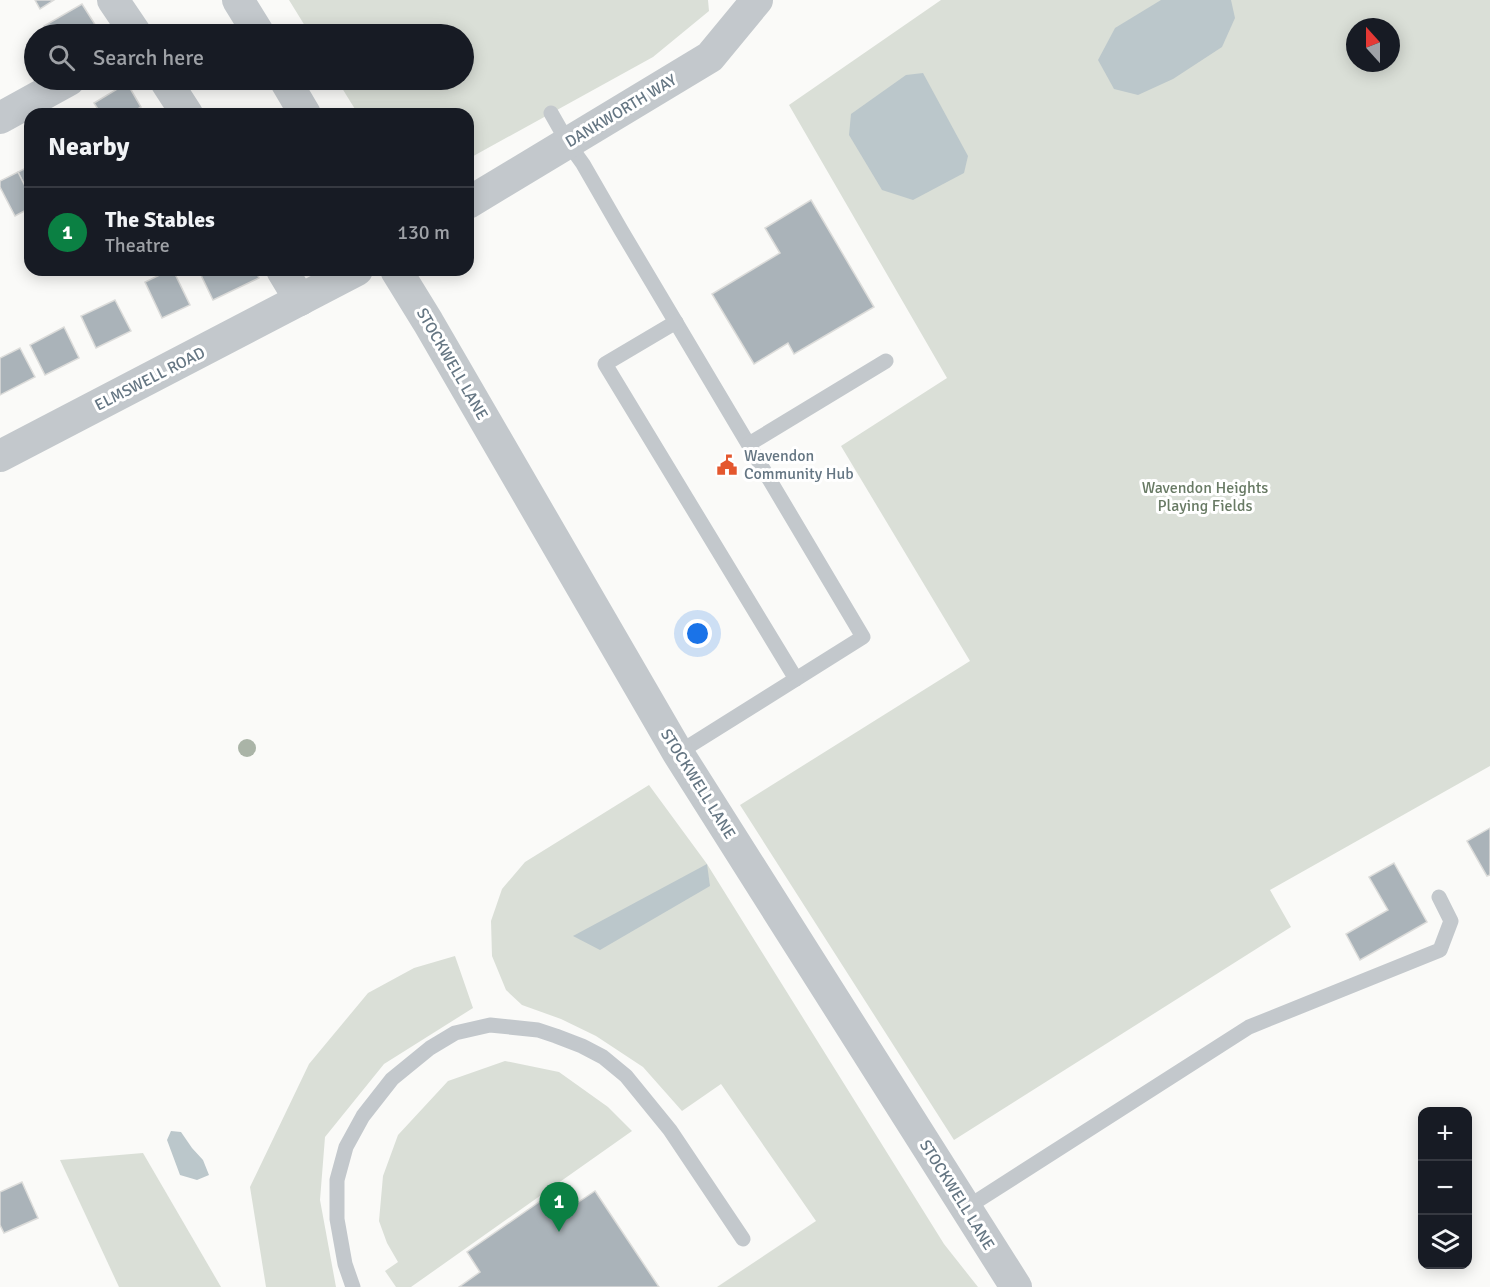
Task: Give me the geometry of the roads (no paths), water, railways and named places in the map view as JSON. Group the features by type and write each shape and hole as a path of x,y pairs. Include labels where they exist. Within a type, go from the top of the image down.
{"street":[{"path":"113,0 129,24"},
{"path":"238,0 253,24"},
{"name":"DANKWORTH WAY","path":"474,199 710,57 757,0"},
{"path":"0,118 51,90"},
{"path":"171,90 183,108"},
{"path":"291,90 301,108"},
{"path":"286,276 300,300"},
{"name":"ELMSWELL ROAD","path":"0,456 346,276"},
{"name":"STOCKWELL LANE","path":"400,276 429,322 678,753 1016,1287"}],"lane":[{"path":"552,113 863,637 678,753"},
{"path":"676,322 605,364 796,679"},
{"path":"749,444 886,361"},
{"path":"966,1208 1249,1027 1440,950 1450,921 1438,897"},
{"path":"352,1287 345,1264 337,1219 337,1180 346,1147 363,1116 392,1079 430,1048 455,1033 490,1025 538,1030 556,1036 603,1057 626,1076 670,1130 743,1239"}],"place":[{"name":"Wavendon Community Hub","path":"727,465"},
{"name":"The Stables","path":"559,1232"}],"park label":[{"name":"Wavendon Heights Playing Fields","path":"1205,497"}]}
